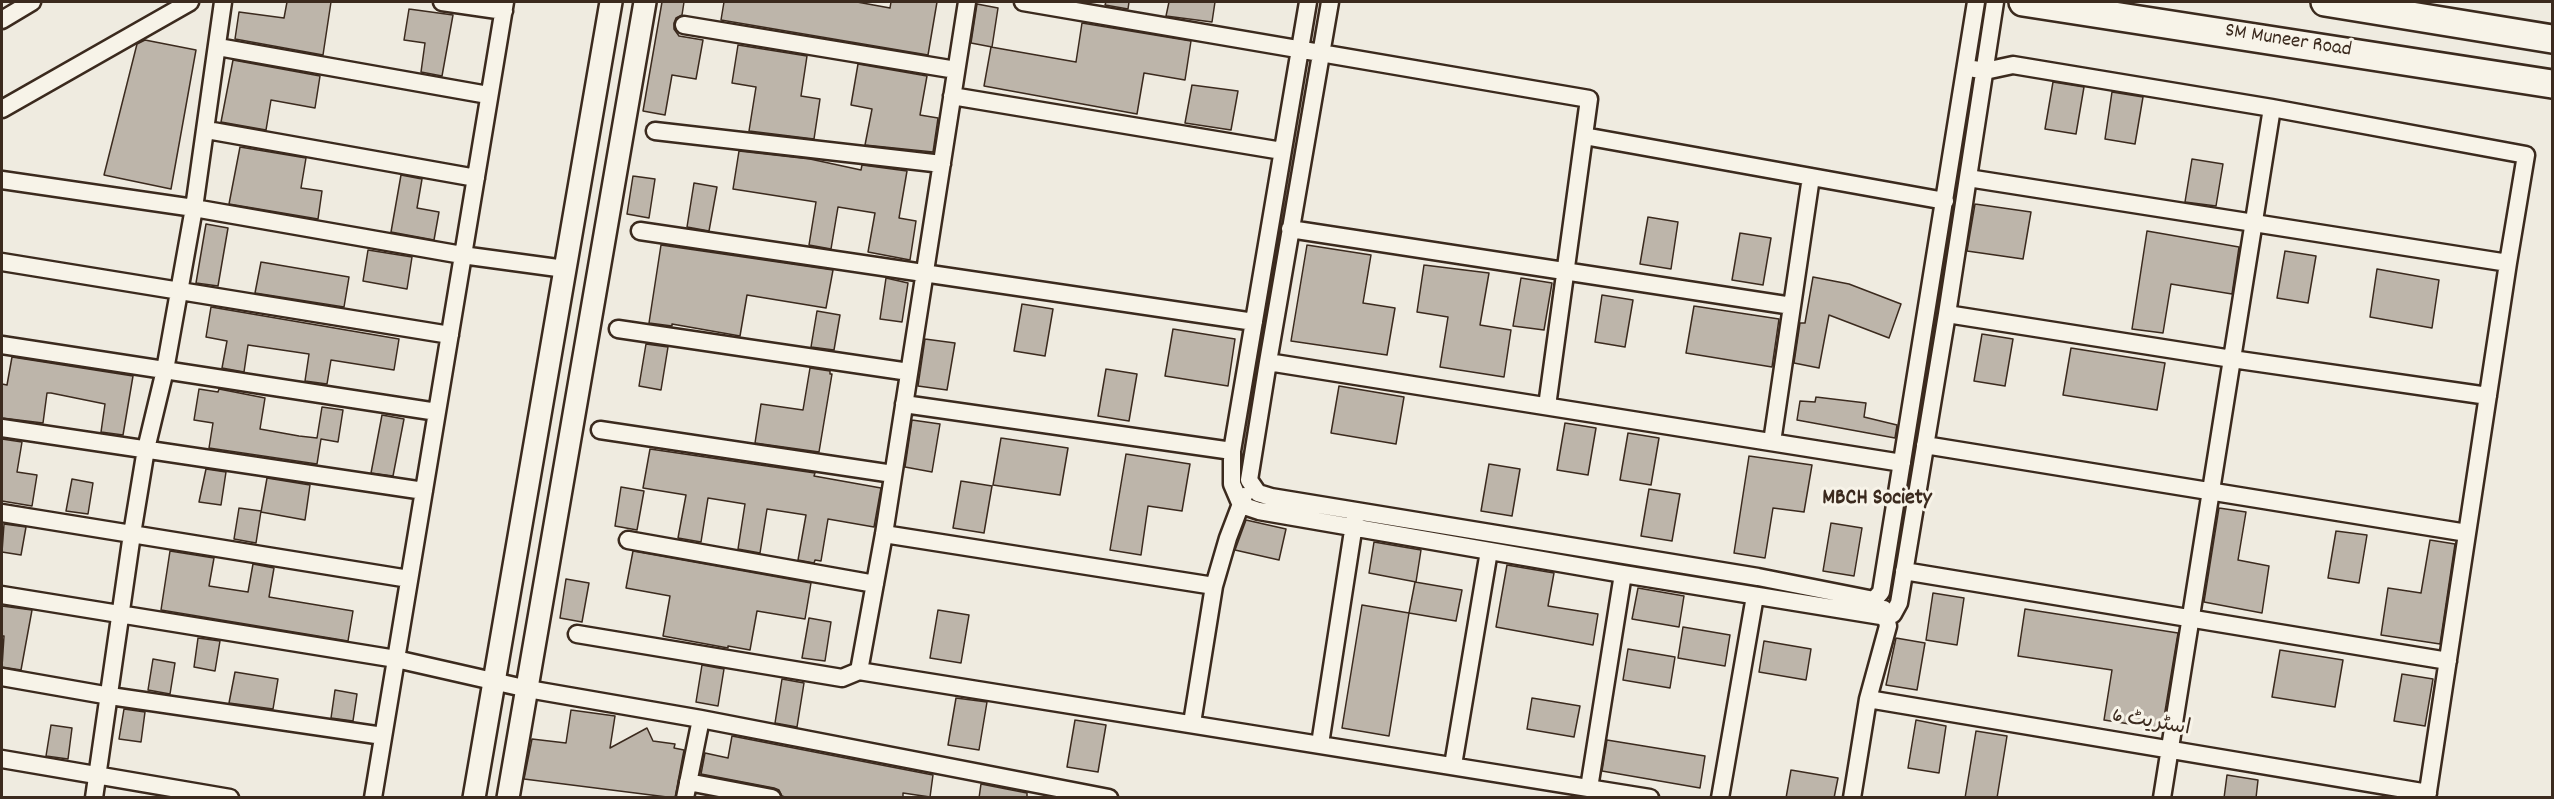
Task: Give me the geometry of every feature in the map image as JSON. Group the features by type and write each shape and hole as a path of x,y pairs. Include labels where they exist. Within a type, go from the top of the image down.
{"main road":[{"name":"SM Muneer Road","path":"2023,2 2553,84"},
{"path":"2325,2 2553,39"}],"street":[{"path":"2,20 32,2"},
{"path":"2,109 190,2"},
{"path":"94,798 132,534 146,449 165,370 194,208 207,130 223,2"},
{"path":"374,798 504,6 442,2"},
{"path":"474,798 611,2"},
{"path":"508,798 645,2"},
{"path":"859,671 884,534 967,2"},
{"path":"1023,2 1589,99 1547,406"},
{"path":"1308,2 1232,451 1232,484 1241,505 1259,511 1354,528 1887,617 1896,610 1899,603 1947,314 1995,2"},
{"path":"1192,723 1214,586 1227,538 1250,480 1290,229 1330,2"},
{"path":"1852,798 1868,699 1888,626 1879,597 1976,2"},
{"path":"684,25 956,70"},
{"path":"218,47 488,95"},
{"path":"1965,67 1985,71 2013,65 2272,108 2526,155 2428,795"},
{"path":"952,96 1282,150"},
{"path":"2162,798 2272,108"},
{"path":"207,130 476,178"},
{"path":"655,130 942,164"},
{"path":"1584,136 1945,201"},
{"path":"1772,442 1811,177"},
{"path":"1968,178 2508,263"},
{"path":"2,180 194,208 462,255 565,269"},
{"path":"1290,229 1792,306"},
{"path":"640,231 1254,322"},
{"path":"2,262 450,335"},
{"path":"1947,314 2488,396"},
{"path":"618,329 909,372"},
{"path":"2,345 437,412"},
{"path":"1268,362 1902,463"},
{"path":"904,404 1232,451"},
{"path":"2,429 424,491"},
{"path":"600,430 893,474"},
{"path":"1925,445 2467,534"},
{"path":"1250,480 1258,493 1271,497 1758,577 1874,600 1879,597"},
{"path":"1320,744 1355,511"},
{"path":"2,513 409,579"},
{"path":"884,534 1214,586"},
{"path":"628,540 875,584"},
{"path":"1453,765 1489,551"},
{"path":"1904,571 2448,661"},
{"path":"1589,788 1623,574"},
{"path":"2,595 396,659 494,683 701,719 1070,794 1109,798"},
{"path":"1720,798 1755,596"},
{"path":"577,634 842,678 859,671 1650,798"},
{"path":"2,677 110,696 383,736"},
{"name":"اسٹریٹ 6","path":"1868,699 2428,795"},
{"path":"701,719 686,790 772,798"},
{"path":"2,759 230,798"}],"building":[{"path":"287,2 331,2 323,55 235,39 239,12 284,18"},
{"path":"662,2 684,2 682,15 676,18 674,29 679,36 703,40 696,79 672,75 665,115 643,111"},
{"path":"724,2 857,2 890,8 891,2 937,2 928,55 721,20"},
{"path":"1106,2 1129,2 1128,9 1105,5"},
{"path":"1169,2 1215,2 1212,22 1166,16"},
{"path":"977,4 998,8 992,47 971,43"},
{"path":"409,9 453,15 442,76 421,72 425,43 404,40"},
{"path":"1082,23 1191,41 1185,80 1144,73 1137,114 984,86 991,47 1076,62"},
{"path":"145,40 196,50 171,189 104,175 137,44"},
{"path":"738,45 807,56 801,96 820,99 814,139 749,131 756,87 732,83"},
{"path":"233,60 320,76 315,108 271,100 266,130 221,122"},
{"path":"858,64 927,76 920,115 938,118 933,152 865,145 872,109 851,105"},
{"path":"2053,82 2084,87 2076,134 2045,129"},
{"path":"1192,85 1238,91 1231,130 1185,123"},
{"path":"2112,92 2143,97 2135,144 2105,139"},
{"path":"240,147 306,158 301,188 322,191 318,219 229,204"},
{"path":"739,151 810,159 861,170 862,165 907,171 899,218 916,221 910,260 868,252 875,213 838,207 831,249 809,245 816,202 733,189"},
{"path":"2192,159 2223,164 2216,206 2185,202"},
{"path":"401,175 422,179 417,208 439,212 434,240 391,232"},
{"path":"633,176 655,179 649,218 627,214"},
{"path":"694,183 717,187 709,231 687,227"},
{"path":"1975,204 2031,212 2023,259 1967,251"},
{"path":"1648,217 1678,222 1671,269 1640,264"},
{"path":"206,224 228,228 218,286 196,283"},
{"path":"2147,231 2239,247 2232,294 2171,284 2163,333 2132,329"},
{"path":"1740,233 1771,238 1763,285 1732,280"},
{"path":"661,245 833,270 826,308 747,295 740,336 672,324 672,326 649,323"},
{"path":"1307,245 1371,255 1363,303 1395,308 1387,355 1291,341"},
{"path":"368,250 412,257 407,289 363,281"},
{"path":"2285,251 2316,256 2308,303 2277,298"},
{"path":"261,262 349,277 344,307 255,293"},
{"path":"1424,265 1489,273 1480,325 1511,330 1504,377 1440,367 1448,317 1417,312"},
{"path":"2377,269 2439,280 2432,328 2370,317"},
{"path":"1813,277 1849,284 1901,304 1889,338 1829,315 1819,368 1794,363 1800,323 1805,323"},
{"path":"886,278 908,283 902,322 880,319"},
{"path":"1521,278 1552,283 1544,330 1513,326"},
{"path":"1602,295 1633,300 1625,347 1595,342"},
{"path":"1022,304 1053,309 1045,356 1014,351"},
{"path":"1694,306 1779,319 1772,367 1686,353"},
{"path":"211,307 399,339 394,370 331,360 327,384 305,381 309,354 248,345 244,372 222,368 227,341 206,337"},
{"path":"817,311 840,315 834,350 811,347"},
{"path":"1173,329 1235,339 1228,386 1165,376"},
{"path":"1982,334 2013,339 2005,386 1974,381"},
{"path":"925,339 955,343 947,390 918,386"},
{"path":"646,344 668,347 661,390 639,386"},
{"path":"2071,348 2165,363 2157,410 2063,395"},
{"path":"12,357 133,376 123,435 101,432 105,404 51,393 47,393 43,423 2,418 2,384 7,385"},
{"path":"810,368 830,371 832,374 819,452 755,443 761,404 803,410"},
{"path":"1106,369 1137,374 1129,421 1098,416"},
{"path":"1339,386 1404,397 1396,444 1331,433"},
{"path":"199,389 218,392 219,389 265,398 260,429 299,436 317,438 322,407 343,410 338,442 321,439 317,464 209,448 213,423 194,420"},
{"path":"1816,397 1866,403 1864,417 1897,425 1895,438 1797,420 1800,401 1815,402"},
{"path":"382,415 404,419 393,476 371,473"},
{"path":"912,420 940,424 932,472 905,467"},
{"path":"1565,423 1596,428 1588,475 1557,470"},
{"path":"1628,433 1659,438 1651,485 1620,480"},
{"path":"1001,438 1068,448 1060,495 993,485"},
{"path":"2,439 22,442 17,472 37,475 32,506 2,501"},
{"path":"650,449 815,473 814,476 881,488 874,527 828,519 821,561 815,560 814,563 798,560 806,515 767,509 760,553 738,549 745,504 708,498 701,542 678,538 686,495 643,488"},
{"path":"1126,454 1190,464 1182,511 1148,506 1141,555 1110,550"},
{"path":"1749,456 1812,465 1804,512 1773,508 1765,558 1734,553"},
{"path":"1489,464 1520,469 1512,516 1481,511"},
{"path":"206,469 226,472 221,505 199,502"},
{"path":"267,478 310,485 305,520 261,512"},
{"path":"72,479 93,483 88,514 66,511"},
{"path":"961,481 992,486 984,533 953,528"},
{"path":"621,487 644,491 637,530 615,526"},
{"path":"1649,489 1680,494 1672,541 1641,536"},
{"path":"239,508 261,511 256,543 234,539"},
{"path":"2219,508 2246,512 2238,560 2269,566 2262,613 2204,602"},
{"path":"1246,520 1286,529 1279,560 1235,550"},
{"path":"1831,523 1862,528 1854,576 1823,571"},
{"path":"4,524 26,527 21,555 2,552"},
{"path":"2336,531 2367,535 2359,583 2328,578"},
{"path":"2430,540 2455,544 2440,644 2381,635 2388,588 2421,593"},
{"path":"1374,542 1421,550 1416,582 1369,573"},
{"path":"170,551 214,558 209,586 248,592 253,564 274,568 269,597 353,611 348,641 161,610"},
{"path":"633,551 811,583 805,619 757,611 750,650 663,636 670,596 626,588"},
{"path":"1507,565 1554,573 1548,606 1598,614 1593,645 1496,627"},
{"path":"566,579 589,583 582,622 560,618"},
{"path":"1415,582 1462,590 1456,621 1409,613"},
{"path":"1638,588 1684,596 1679,627 1632,619"},
{"path":"1933,593 1964,598 1957,645 1926,640"},
{"path":"1362,605 1409,613 1389,736 1342,728"},
{"path":"2,606 32,610 21,670 2,667 4,636 2,636"},
{"path":"2025,609 2178,633 2162,729 2104,720 2112,670 2018,656"},
{"path":"938,610 969,615 961,663 930,658"},
{"path":"809,618 831,622 825,661 802,658"},
{"path":"1683,627 1730,635 1725,666 1678,658"},
{"path":"198,638 220,641 215,671 194,667"},
{"path":"1896,638 1925,643 1917,690 1886,685"},
{"path":"1764,641 1811,649 1806,680 1759,672"},
{"path":"1628,649 1675,657 1670,688 1623,680"},
{"path":"2280,650 2343,660 2335,707 2272,697"},
{"path":"153,659 175,663 170,694 148,690"},
{"path":"702,665 724,669 718,706 696,702"},
{"path":"235,672 278,679 273,709 229,703"},
{"path":"2402,674 2433,679 2425,726 2394,721"},
{"path":"782,679 804,683 797,727 775,723"},
{"path":"335,690 357,694 353,721 331,718"},
{"path":"956,698 987,702 979,750 948,745"},
{"path":"1532,698 1580,706 1574,737 1527,729"},
{"path":"124,709 145,712 141,742 119,739"},
{"path":"571,710 615,716 610,748 647,728 653,741 675,744 674,748 684,750 675,798 524,779 532,739 566,743"},
{"path":"1075,720 1106,725 1098,772 1067,767"},
{"path":"1916,720 1946,726 1939,773 1908,768"},
{"path":"51,725 72,728 68,759 46,756"},
{"path":"1976,731 2007,736 1997,798 1965,798"},
{"path":"732,736 933,775 930,797 903,793 903,798 788,798 782,796 779,790 774,788 701,774 705,753 728,758"},
{"path":"1607,740 1705,756 1700,788 1602,771"},
{"path":"1791,770 1838,778 1834,798 1786,798"},
{"path":"2227,775 2258,780 2256,798 2224,798"},
{"path":"981,784 1027,793 1027,798 979,798"}],"district":[{"name":"MBCH Society","path":"1877,500"}]}
